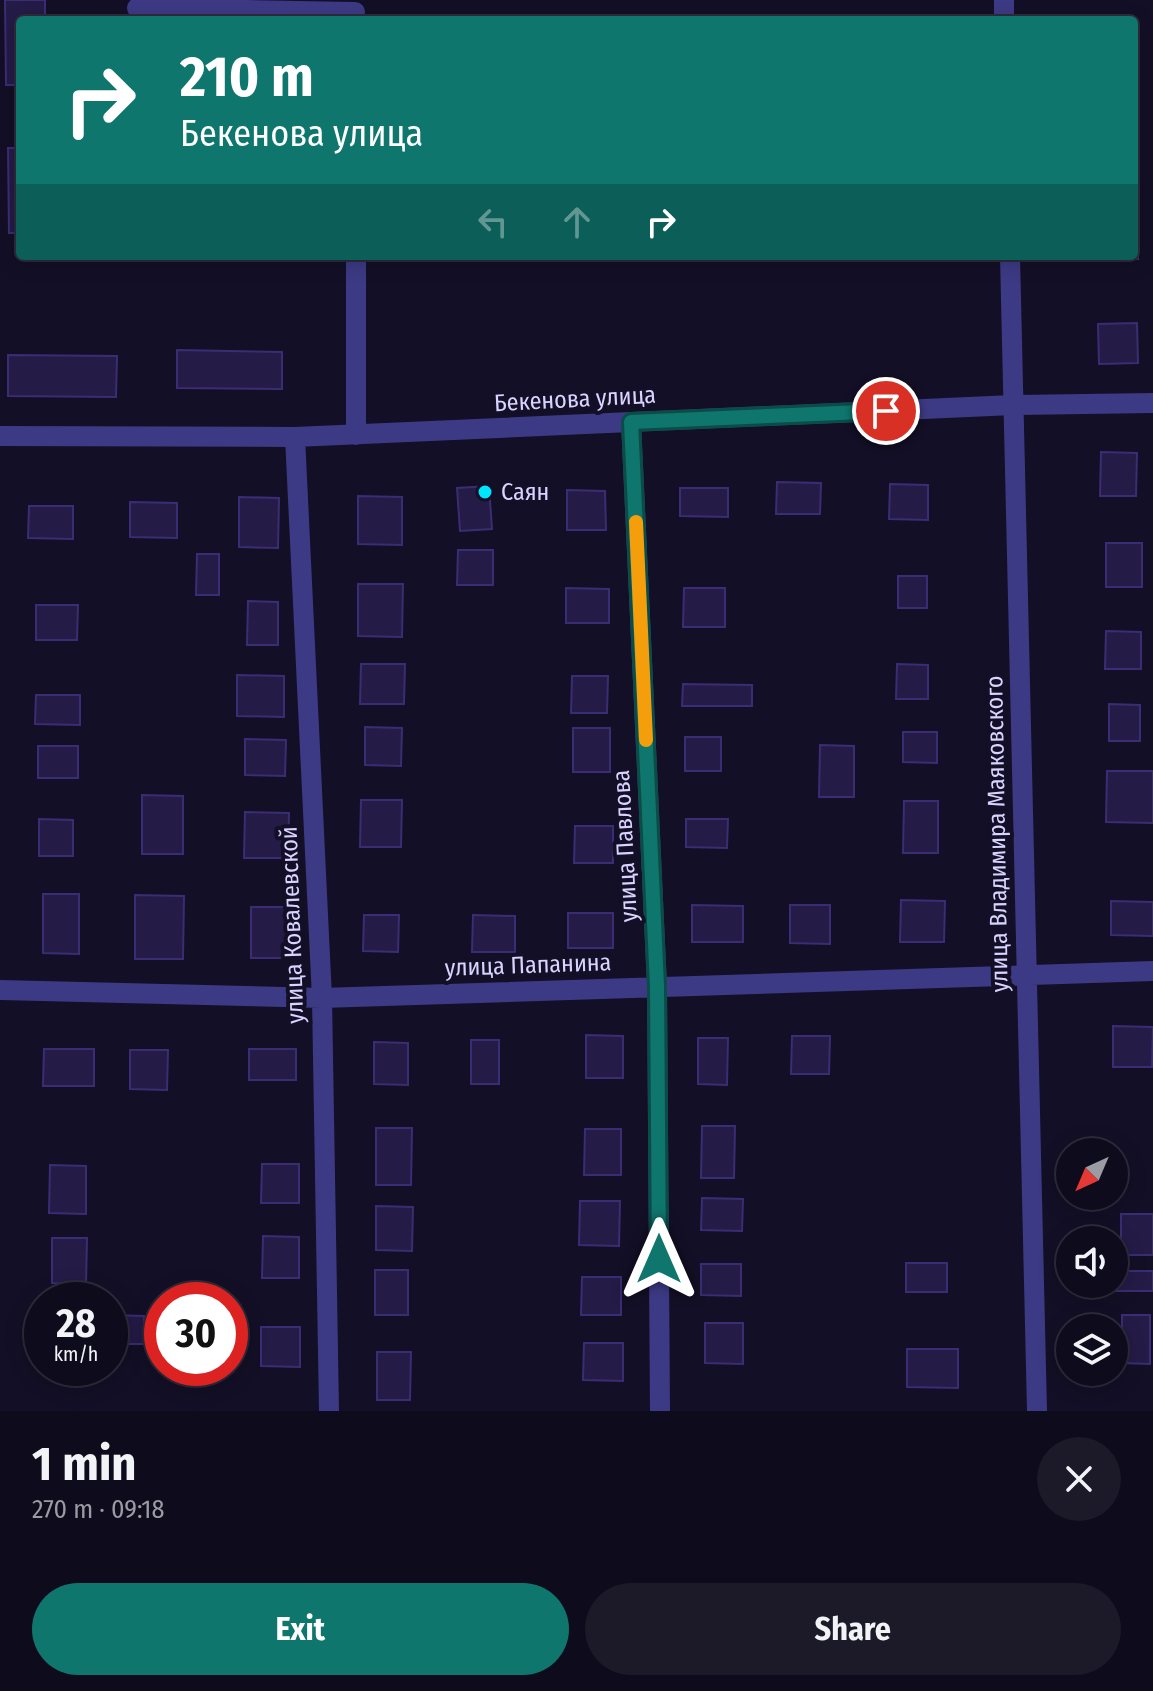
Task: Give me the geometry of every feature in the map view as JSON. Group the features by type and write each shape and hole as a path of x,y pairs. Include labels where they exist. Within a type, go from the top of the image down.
{"street":[{"path":"137,8 355,11"},
{"path":"356,260 356,435"},
{"name":"улица Владимира Маяковского","path":"1010,260 1037,1411"},
{"name":"Бекенова улица","path":"0,436 295,437 1013,405 1153,403"},
{"name":"улица Павлова","path":"631,422 657,986 660,1411"},
{"name":"улица Ковалевской","path":"295,437 322,998 329,1411"},
{"name":"улица Папанина","path":"0,990 322,998 1153,971"}],"building":[{"path":"5,0 45,0 45,16 16,16 16,85 6,85"},
{"path":"8,148 16,148 16,233 9,233"},
{"path":"1137,323 1138,363 1099,364 1098,324"},
{"path":"177,350 282,352 282,389 177,388"},
{"path":"8,355 117,356 116,397 8,396"},
{"path":"1101,452 1137,453 1136,496 1100,496"},
{"path":"777,482 821,483 820,514 776,514"},
{"path":"890,484 928,485 928,520 889,519"},
{"path":"489,486 492,529 460,531 457,488"},
{"path":"680,488 728,488 728,517 680,516"},
{"path":"567,490 605,491 606,530 567,530"},
{"path":"358,496 402,497 402,545 358,544"},
{"path":"239,497 279,498 278,548 239,547"},
{"path":"130,502 177,503 177,538 130,537"},
{"path":"29,506 73,506 73,539 28,538"},
{"path":"1106,543 1142,543 1142,587 1106,587"},
{"path":"458,550 493,550 493,585 457,585"},
{"path":"197,554 219,554 219,595 196,595"},
{"path":"898,576 927,576 927,608 898,608"},
{"path":"358,584 403,584 402,637 358,636"},
{"path":"566,588 609,589 609,623 566,623"},
{"path":"684,588 725,588 725,627 683,627"},
{"path":"248,601 278,602 278,645 247,645"},
{"path":"36,605 78,605 77,640 36,640"},
{"path":"1106,631 1141,632 1141,669 1105,669"},
{"path":"361,664 405,664 404,704 360,704"},
{"path":"897,664 928,665 928,699 896,699"},
{"path":"237,675 284,676 284,717 237,716"},
{"path":"572,676 608,676 607,713 571,713"},
{"path":"683,684 752,685 752,706 682,706"},
{"path":"36,695 80,695 80,725 35,724"},
{"path":"1109,704 1140,705 1140,741 1109,741"},
{"path":"365,727 402,728 401,766 365,765"},
{"path":"573,728 610,728 610,772 573,772"},
{"path":"903,732 937,732 937,763 903,762"},
{"path":"685,737 721,737 721,771 685,771"},
{"path":"245,739 286,740 285,776 245,775"},
{"path":"820,745 854,746 854,797 819,797"},
{"path":"38,746 78,746 78,778 38,778"},
{"path":"1107,771 1153,771 1153,823 1106,822"},
{"path":"142,795 183,796 183,854 142,854"},
{"path":"361,800 402,800 401,847 360,847"},
{"path":"904,801 938,801 938,853 903,853"},
{"path":"245,812 289,813 288,858 244,858"},
{"path":"39,819 73,820 73,856 39,856"},
{"path":"686,819 728,819 727,848 686,847"},
{"path":"575,826 613,826 613,863 574,863"},
{"path":"43,894 79,894 79,954 43,953"},
{"path":"135,895 184,896 183,959 135,959"},
{"path":"901,900 945,901 944,942 900,942"},
{"path":"1111,901 1153,902 1153,936 1111,935"},
{"path":"692,905 743,906 743,942 692,942"},
{"path":"790,905 830,905 830,944 790,943"},
{"path":"251,907 295,907 295,958 251,958"},
{"path":"568,913 613,913 613,948 568,948"},
{"path":"364,915 399,915 398,952 363,951"},
{"path":"473,915 515,916 515,952 472,952"},
{"path":"1113,1026 1153,1027 1152,1067 1113,1067"},
{"path":"586,1035 623,1036 623,1078 586,1078"},
{"path":"792,1036 830,1036 829,1074 791,1074"},
{"path":"698,1038 728,1038 727,1085 698,1084"},
{"path":"471,1040 499,1040 499,1084 471,1084"},
{"path":"374,1042 408,1043 408,1085 374,1084"},
{"path":"44,1049 94,1049 94,1086 43,1086"},
{"path":"249,1049 296,1049 296,1080 249,1080"},
{"path":"130,1050 168,1050 167,1090 130,1089"},
{"path":"702,1126 735,1126 734,1178 701,1178"},
{"path":"376,1128 412,1128 411,1185 376,1185"},
{"path":"585,1129 621,1129 621,1175 584,1175"},
{"path":"262,1164 299,1164 299,1203 261,1203"},
{"path":"50,1165 86,1166 86,1214 49,1213"},
{"path":"702,1198 743,1199 742,1231 701,1230"},
{"path":"580,1201 620,1201 619,1246 579,1245"},
{"path":"376,1206 413,1207 412,1251 376,1250"},
{"path":"1121,1214 1153,1214 1153,1255 1128,1255 1128,1226 1121,1226"},
{"path":"263,1236 299,1237 299,1278 262,1278"},
{"path":"52,1238 87,1238 86,1282 52,1282"},
{"path":"906,1263 947,1263 947,1292 906,1292"},
{"path":"701,1264 741,1264 741,1296 701,1295"},
{"path":"375,1270 408,1270 408,1315 375,1315"},
{"path":"1128,1271 1153,1271 1153,1291 1128,1291"},
{"path":"582,1277 621,1277 621,1315 581,1315"},
{"path":"1128,1315 1150,1315 1150,1364 1128,1363"},
{"path":"128,1316 144,1316 144,1344 128,1344"},
{"path":"705,1323 743,1323 743,1364 705,1363"},
{"path":"261,1327 300,1327 300,1367 261,1366"},
{"path":"584,1343 623,1343 623,1381 583,1380"},
{"path":"907,1349 958,1349 958,1388 907,1387"},
{"path":"377,1352 411,1352 410,1400 377,1400"}],"slow traffic":[{"path":"636,522 646,740"}],"place":[{"name":"Саян","path":"485,492"}],"route":[{"path":"659,1259 657,986 631,422 886,411"}]}
